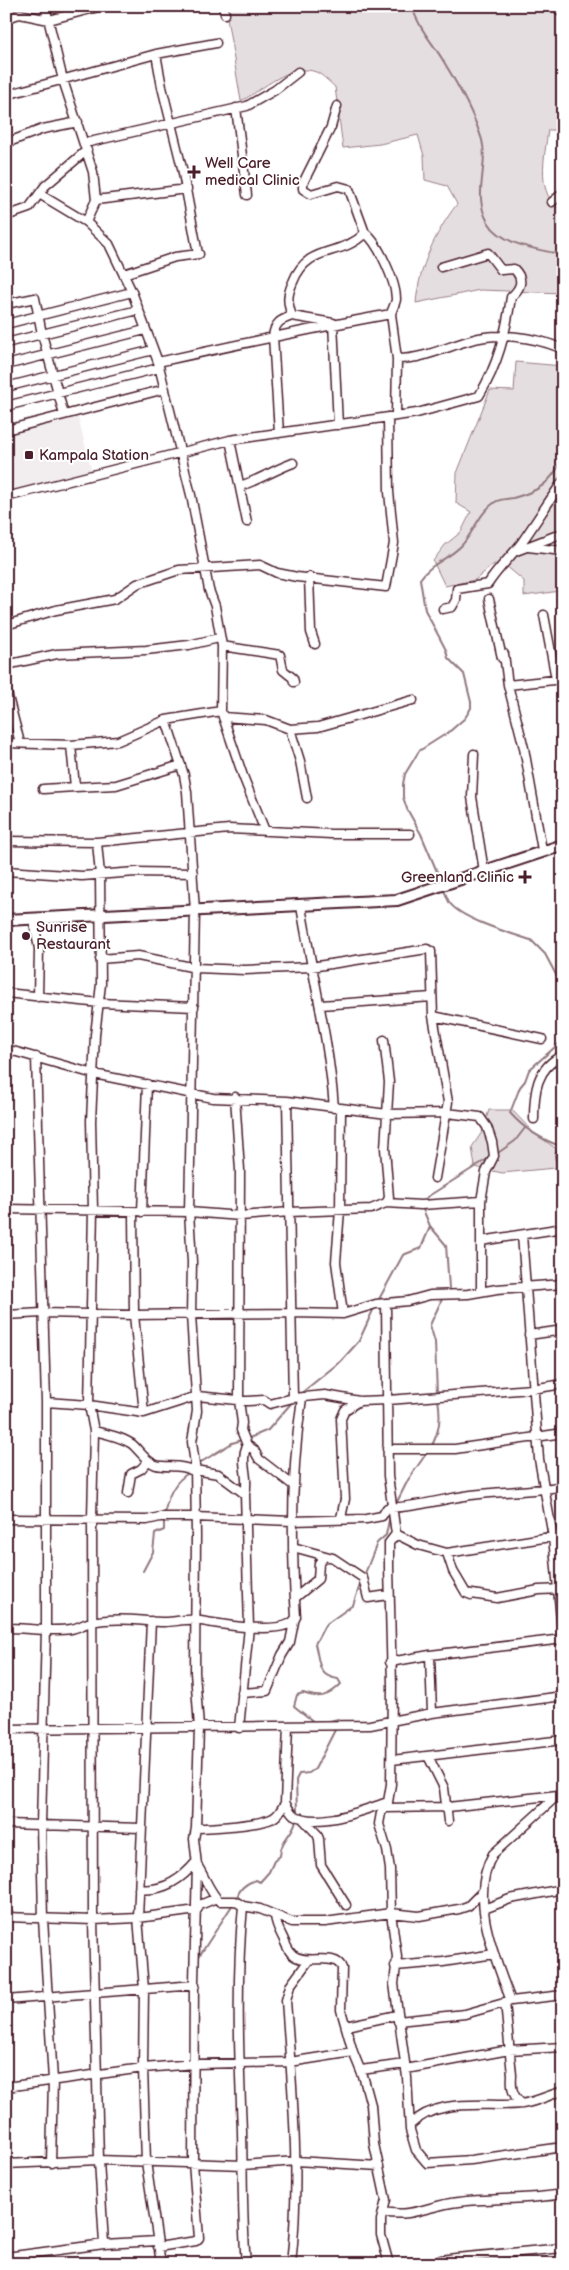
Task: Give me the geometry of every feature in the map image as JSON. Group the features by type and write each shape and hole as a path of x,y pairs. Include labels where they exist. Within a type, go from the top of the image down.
{"street":[{"path":"45,6 64,80 86,146 96,200 86,222"},
{"path":"6,18 20,14 49,20 102,6"},
{"path":"555,6 563,13"},
{"path":"6,95 156,54 216,43"},
{"path":"124,274 175,257 198,254 187,189 162,87 156,54"},
{"path":"6,216 29,208 50,181 86,146 172,123 247,106 262,98 298,72"},
{"path":"6,625 56,610 115,599 137,584 179,570 260,565 278,573 297,577 386,587 394,543 389,492 392,416 397,359 390,314 396,300 389,272 371,238 365,233 349,189 338,186 310,194 303,189 303,183 332,126 337,106"},
{"path":"236,108 247,195"},
{"path":"6,143 43,129 78,122"},
{"path":"96,200 187,189"},
{"path":"552,202 563,193"},
{"path":"41,195 86,222 109,244 132,292 146,330 166,389 204,569 215,606 220,642 222,714 243,776 265,831"},
{"path":"292,316 287,302 288,295 301,266 308,258 353,243 365,233"},
{"path":"6,497 230,440 417,413 479,396 492,375 511,297 518,292 521,281 517,271 514,269 502,270 488,253 441,266"},
{"path":"6,324 132,292"},
{"path":"6,304 35,298 42,334 64,415"},
{"path":"6,343 138,310"},
{"path":"6,406 273,336 316,329 333,323 390,314"},
{"path":"279,433 273,336 275,326 281,320 292,316 333,323"},
{"path":"333,323 338,425"},
{"path":"6,365 146,330"},
{"path":"397,359 418,358 473,339 503,336 542,341 558,347"},
{"path":"6,387 153,350"},
{"path":"6,430 166,389"},
{"path":"230,440 247,522"},
{"path":"240,486 258,480 271,471 293,463"},
{"path":"443,609 452,607 456,600 457,589 488,584 544,511 563,481"},
{"path":"514,552 563,533"},
{"path":"524,547 563,551"},
{"path":"309,577 311,632 315,644"},
{"path":"489,600 524,748 542,850"},
{"path":"508,685 559,679 544,615"},
{"path":"6,665 57,654 146,650 220,642 280,655 283,670 293,678 294,682"},
{"path":"504,654 508,685"},
{"path":"6,689 20,743"},
{"path":"6,743 71,744 118,741 166,720 222,714 266,720 290,729 318,727 413,700"},
{"path":"6,2257 104,2244 158,2244 196,2241 199,2238 193,2163 197,1910 197,1863 194,1839 196,1828 199,1728 194,1620 196,1569 192,1442 197,1411 197,1396 189,1212 196,968 195,911 187,792 181,765 166,720"},
{"path":"290,729 300,761 307,798"},
{"path":"71,744 74,787"},
{"path":"474,754 472,797 484,871"},
{"path":"43,789 116,784 181,765"},
{"path":"6,841 97,842 229,829 410,834"},
{"path":"97,842 100,875 100,959 102,984 95,1035 91,1121 93,1210 89,1404 94,1431 92,1519 93,1920 99,2160 104,2244"},
{"path":"6,920 397,900 542,850 563,845"},
{"path":"6,871 100,875 136,872 193,873"},
{"path":"301,906 311,967 321,1005 337,1108 340,1210 336,1262 343,1314"},
{"path":"33,918 39,949 38,997"},
{"path":"100,959 138,956 196,968 245,970 311,967 427,949 431,951 432,997 446,1093 447,1113 435,1178"},
{"path":"6,993 100,1003 194,1007"},
{"path":"321,1005 432,997"},
{"path":"434,1016 542,1039"},
{"path":"384,1040 389,1082 385,1148 389,1198 386,1203"},
{"path":"6,1049 94,1074 213,1098 235,1097 287,1100 387,1114 447,1113 480,1117 487,1127 494,1156 486,1172 481,1200 481,1291"},
{"path":"534,1119 534,1094 539,1078 552,1060 563,1055"},
{"path":"36,1057 46,1402 46,1630 41,1825 42,1919 52,2080 51,2163"},
{"path":"142,1212 147,1084"},
{"path":"235,1097 240,1170 239,1400 242,1423 240,1430 247,1445 254,1450 259,1459 294,1486"},
{"path":"287,1100 293,1398"},
{"path":"560,1155 563,1189"},
{"path":"6,1209 189,1212 240,1216 370,1209 386,1203 421,1205 481,1200"},
{"path":"132,1212 134,1315 144,1413"},
{"path":"481,1241 563,1228"},
{"path":"390,1662 430,1655 563,1639 561,1589 536,1436 522,1235"},
{"path":"6,1315 42,1313 240,1315 291,1312 343,1314 386,1303 408,1301 430,1295 468,1294 526,1286 563,1284"},
{"path":"386,1303 388,1476 394,1508 396,1534 389,1543 388,1595 392,1686 390,1721 392,1760 387,1805 381,1813 379,1824 388,1850 391,1913 397,1957 394,1984 405,2066 410,2125 416,2150 427,2163 470,2160 563,2147"},
{"path":"530,1334 563,1330"},
{"path":"46,1402 89,1404 144,1413 197,1396 264,1400 270,1404 293,1398 325,1395 359,1401 388,1400 532,1389 563,1384"},
{"path":"242,1693 254,1694 267,1691 282,1655 290,1642 296,1617 292,1521 302,1398"},
{"path":"341,1518 344,1499 341,1418 345,1410 359,1401"},
{"path":"94,1431 124,1440 148,1461 156,1465 218,1474 245,1494"},
{"path":"387,1449 455,1450 563,1433"},
{"path":"239,1728 249,1627 245,1494 248,1484 247,1473 242,1459 247,1445"},
{"path":"128,1494 131,1474 141,1470 148,1461"},
{"path":"6,1519 147,1520 194,1517 292,1521 374,1517 382,1516 387,1508 417,1506 476,1494 544,1490 563,1486"},
{"path":"396,1534 418,1545 447,1552 563,1535"},
{"path":"293,1548 333,1558 363,1578 368,1598 388,1595"},
{"path":"447,1552 453,1571 466,1593 475,1596"},
{"path":"295,1598 318,1579 319,1563 325,1556"},
{"path":"466,1593 497,1598 561,1589"},
{"path":"6,1628 72,1629 93,1622 136,1620 194,1620 212,1624 249,1627 280,1627 294,1622"},
{"path":"151,1621 138,1918 144,1989 143,2068 146,2162 161,2264"},
{"path":"430,1655 432,1713"},
{"path":"6,1729 239,1728 370,1725 432,1713 563,1696"},
{"path":"288,1726 285,1803 291,1813 302,1818 327,1820 387,1805 448,1807 560,1794"},
{"path":"392,1760 563,1740"},
{"path":"428,1756 444,1788 448,1807 448,1821"},
{"path":"522,2104 512,2091 508,2001 494,1954 484,1909 483,1878 487,1864 494,1854 560,1794"},
{"path":"196,1828 259,1823 274,1818 285,1803"},
{"path":"302,1818 317,1834 321,1865 346,1905"},
{"path":"6,1824 141,1828"},
{"path":"139,1890 164,1888 197,1863"},
{"path":"197,1863 204,1874 212,1894 219,1901 235,1901 243,1906 260,1909 292,1922 316,1922 391,1913 419,1916 468,1906 483,1891"},
{"path":"484,1909 510,1899 563,1889"},
{"path":"197,1910 200,1905 214,1899"},
{"path":"243,1906 241,1932 240,2063 243,2165 242,2201 246,2264"},
{"path":"6,1917 93,1920 138,1918 197,1910"},
{"path":"275,1916 276,1925 289,1951 300,1959 322,1959 341,1964 340,2007 371,2105 374,2144 386,2200 381,2235 389,2264"},
{"path":"395,1966 443,1962 494,1954"},
{"path":"291,2264 295,2231 296,2161 286,2000 290,1986 308,1960"},
{"path":"6,2000 195,1985"},
{"path":"346,2026 398,2018 465,2014 508,2001 563,1995"},
{"path":"361,2070 405,2066 509,2050 563,2047"},
{"path":"6,2088 98,2073 143,2068 195,2064 290,2062 353,2052"},
{"path":"410,2125 424,2114 445,2108 522,2104 563,2092"},
{"path":"6,2164 99,2160 243,2165 296,2161 379,2166"},
{"path":"383,2212 396,2215 418,2213 451,2203 563,2194"},
{"path":"433,2264 440,2260 456,2258 563,2248"}],"shaded area":[{"path":"225,6 551,6 563,15 563,130 548,130 544,174 548,195 554,204 563,211 563,293 480,290 416,303 424,264 429,251 457,204 447,186 425,180 424,156 418,135 380,144 343,148 335,87 319,73 306,70 287,74 241,101"},
{"path":"516,362 563,366 563,531 560,546 560,591 524,596 524,581 505,565 494,564 475,580 445,586 433,561 445,545 461,532 471,512 456,503 457,473 490,390 514,391"},
{"path":"78,417 92,472 6,496 6,434"},
{"path":"489,1110 512,1110 534,1133 558,1150 560,1159 555,1168 502,1173 475,1167 472,1147 482,1132"}],"waterway":[{"path":"412,6 422,28 460,90 479,130 484,150 481,202 488,222 494,230 512,241 563,255"},
{"path":"441,881 421,834 407,809 403,797 403,784 405,774 419,751 449,732 465,718 471,708 471,702 464,674 448,658 446,650 425,610 420,579 429,569 462,545 489,506 497,501 513,498 537,489 549,480 563,459"},
{"path":"443,888 449,902 464,914 487,925 531,940 545,954 563,988"},
{"path":"563,1040 529,1070 510,1113 534,1134 563,1147"},
{"path":"495,1155 515,1141 525,1128"},
{"path":"423,1203 427,1197 489,1158"},
{"path":"422,1207 430,1226 446,1245 449,1288 447,1291"},
{"path":"378,1301 403,1255 421,1248 430,1227"},
{"path":"437,1394 435,1342 430,1325 443,1297"},
{"path":"299,1395 341,1361 359,1341 374,1308"},
{"path":"431,1447 439,1424 438,1399"},
{"path":"247,1439 268,1430 294,1400"},
{"path":"198,1464 232,1443 242,1440"},
{"path":"396,1504 408,1480 428,1451"},
{"path":"164,1515 167,1502 175,1485 190,1472"},
{"path":"364,1576 377,1543 386,1535 390,1515"},
{"path":"143,1571 153,1552 155,1534 164,1530 164,1520"},
{"path":"314,1722 294,1706 297,1695 303,1693 324,1696 341,1684 338,1679 326,1675 320,1668 315,1644 325,1625 353,1605 361,1582"},
{"path":"326,1722 338,1719 337,1723"},
{"path":"297,1812 296,1780 299,1774 309,1773 315,1769 336,1728"},
{"path":"237,1898 244,1886 256,1880 260,1882 269,1872 274,1861 280,1856 282,1845 296,1820"},
{"path":"198,1958 233,1904"}],"place":[{"name":"Well Care medical Clinic","path":"194,172"},
{"name":"Kampala Station","path":"29,455"},
{"name":"Greenland Clinic","path":"525,877"},
{"name":"Sunrise Restaurant","path":"26,936"}]}
